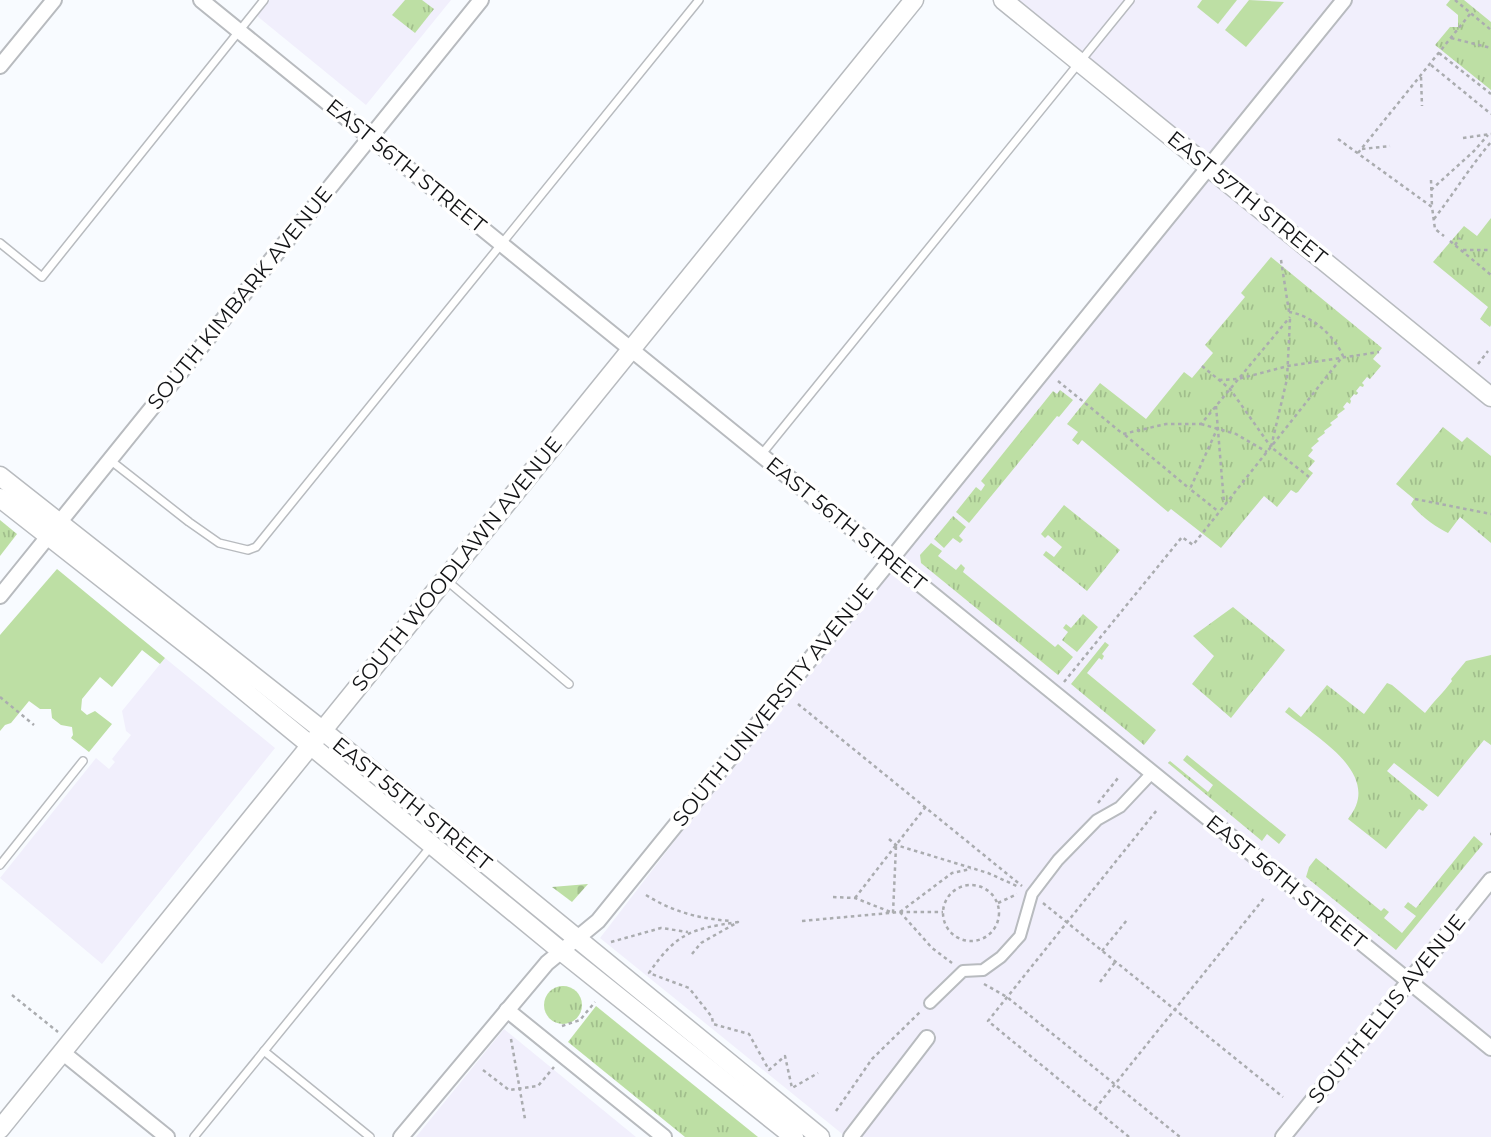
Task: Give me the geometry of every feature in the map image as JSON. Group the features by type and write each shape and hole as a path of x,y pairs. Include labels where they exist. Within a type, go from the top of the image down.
{"street":[{"path":"0,66 54,0"},
{"name":"EAST 56TH STREET","path":"201,0 1491,1048"},
{"name":"SOUTH KIMBARK AVENUE","path":"0,596 481,0"},
{"name":"SOUTH WOODLAWN AVENUE","path":"0,1129 61,1043 310,745 914,0"},
{"name":"EAST 57TH STREET","path":"1003,0 1491,397"},
{"name":"SOUTH UNIVERSITY AVENUE","path":"401,1137 547,963 594,926 1344,0"},
{"name":"EAST 55TH STREET","path":"0,476 53,530 214,666 561,951 793,1137"},
{"name":"EAST 55TH STREET","path":"0,498 53,530 322,730 820,1137"},
{"path":"930,1003 963,971 982,971 1001,957 1020,936 1032,894 1058,860 1097,820 1121,807 1152,773"},
{"name":"SOUTH ELLIS AVENUE","path":"1283,1137 1491,880"},
{"path":"507,1010 664,1137"},
{"path":"851,1137 927,1038"},
{"path":"61,1043 167,1137"}],"lane":[{"path":"0,243 42,277 264,0"},
{"path":"110,460 219,543 248,550 256,547 699,0"},
{"path":"761,455 1130,0"},
{"path":"445,579 569,684"},
{"path":"0,865 83,761"},
{"path":"194,1137 432,845"},
{"path":"264,1051 370,1137"}],"path":[{"path":"1455,0 1491,30"},
{"path":"1358,153 1470,14"},
{"path":"1451,38 1491,48"},
{"path":"1439,53 1491,94"},
{"path":"1431,64 1491,114"},
{"path":"1421,76 1422,106"},
{"path":"1463,138 1490,134"},
{"path":"1431,190 1490,134"},
{"path":"1338,139 1432,208"},
{"path":"1434,219 1462,183 1468,169 1491,142"},
{"path":"1362,149 1390,146"},
{"path":"1431,180 1435,229 1444,236"},
{"path":"1455,245 1460,238"},
{"path":"1450,240 1491,275"},
{"path":"1461,250 1491,250"},
{"path":"1271,447 1282,405 1288,366 1290,317 1281,260"},
{"path":"1289,312 1301,315 1318,326 1333,339 1343,356"},
{"path":"1201,424 1290,317"},
{"path":"1478,364 1488,351"},
{"path":"1219,380 1238,379 1288,366 1379,352"},
{"path":"1063,684 1182,537 1193,545 1343,356"},
{"path":"1202,366 1230,388 1271,447 1309,477"},
{"path":"1058,381 1219,512"},
{"path":"1216,405 1224,506"},
{"path":"1123,434 1166,424 1201,424 1247,439 1267,452"},
{"path":"1190,489 1218,428"},
{"path":"1415,499 1491,514"},
{"path":"0,697 34,725"},
{"path":"855,898 927,805"},
{"path":"1129,1137 988,1021 1157,810"},
{"path":"889,839 896,845 974,869 1026,889 998,903"},
{"path":"893,913 896,845"},
{"path":"900,912 952,873 974,869"},
{"path":"967,885 985,888 998,903 998,921 988,936 971,942 954,936 944,921 943,912 944,902 950,894 967,885"},
{"path":"646,895 683,913 706,919 738,922"},
{"path":"832,897 855,898 893,913"},
{"path":"1094,1109 1265,897"},
{"path":"900,912 932,948 963,971 1007,997 1180,1137"},
{"path":"802,921 900,912 943,912"},
{"path":"1101,951 1127,920"},
{"path":"611,942 661,928 688,932 738,922"},
{"path":"692,954 701,943 738,922"},
{"path":"688,932 663,953 649,973 689,988 712,1017 713,1024 749,1034 769,1070 785,1056 792,1088 818,1073"},
{"path":"1100,982 1115,962"},
{"path":"12,995 61,1043"},
{"path":"562,1026 580,1020 594,1002"},
{"path":"836,1111 872,1059 930,1003"},
{"path":"510,1039 525,1119"},
{"path":"482,1070 509,1090 538,1086 554,1068"}],"shaded area":[{"path":"260,0 451,0 366,105 251,11"},
{"path":"1003,0 1491,0 1491,1137 846,1137 600,938 891,560 1208,168"},
{"path":"165,658 275,748 102,964 0,878 96,758 109,769 115,762 112,759 131,735 126,731 122,711"},
{"path":"504,1029 636,1137 416,1137"}],"green space":[{"path":"405,0 422,0 434,9 415,33 392,15"},
{"path":"1202,0 1237,0 1218,24 1197,7"},
{"path":"1249,0 1284,2 1246,47 1225,30"},
{"path":"1450,0 1464,0 1491,22 1491,90 1435,45 1450,27 1458,27 1458,15 1446,5"},
{"path":"1491,218 1490,327 1480,319 1488,307 1433,262 1464,226 1477,236"},
{"path":"1271,257 1382,348 1373,359 1381,366 1370,379 1367,377 1362,383 1363,387 1360,386 1356,391 1358,393 1350,399 1350,404 1347,402 1343,407 1345,409 1330,423 1332,425 1311,448 1313,450 1308,456 1315,461 1308,469 1313,473 1298,492 1291,490 1277,507 1264,496 1221,548 1171,509 1168,512 1082,440 1078,445 1072,440 1078,432 1067,424 1100,383 1146,419 1184,372 1192,378 1213,353 1205,345 1245,297 1241,293"},
{"path":"1060,390 1073,400 969,523 956,512 976,487 981,491 985,485 981,481 1053,391 1057,394"},
{"path":"1443,427 1462,442 1467,437 1491,456 1491,543 1460,517 1448,533 1439,528 1414,508 1411,504 1414,499 1396,484"},
{"path":"1064,505 1120,550 1087,591 1043,555 1046,551 1054,557 1062,547 1048,535 1045,538 1041,534"},
{"path":"953,516 966,527 959,536 963,540 960,543 953,538 944,548 934,539"},
{"path":"0,520 17,534 0,556"},
{"path":"931,543 942,551 938,556 956,570 961,564 965,568 963,572 1055,647 1058,644 1073,657 1058,675 921,563 920,555"},
{"path":"57,569 165,658 160,664 142,650 112,687 100,677 82,699 81,710 87,715 95,711 112,724 89,752 71,738 72,727 61,725 52,718 51,709 40,709 29,701 11,723 0,731 0,635"},
{"path":"1233,607 1285,650 1231,718 1192,684 1214,656 1193,636"},
{"path":"1083,614 1098,627 1077,652 1062,640 1068,632 1063,628 1066,624 1071,628"},
{"path":"1105,642 1109,645 1102,654 1102,660 1099,658 1087,673 1156,730 1144,745 1071,684"},
{"path":"1491,655 1491,745 1484,740 1438,797 1394,763 1387,771 1428,805 1423,811 1419,809 1386,849 1348,819 1357,802 1358,787 1352,772 1327,745 1285,712 1289,707 1301,717 1327,685 1364,714 1387,683 1425,713 1466,661"},
{"path":"1187,755 1286,835 1279,844 1267,834 1262,841 1168,763 1170,761 1208,792 1213,785 1183,760"},
{"path":"1474,836 1483,844 1396,950 1306,877 1316,858 1381,911 1384,908 1389,912 1384,918 1402,933 1416,916 1404,907 1408,902 1416,908"},
{"path":"588,884 572,902 552,887"},
{"path":"563,986 576,992 582,1005 576,1018 563,1024 550,1018 544,1005 550,992"},
{"path":"596,1006 758,1137 685,1137 568,1042"}]}
